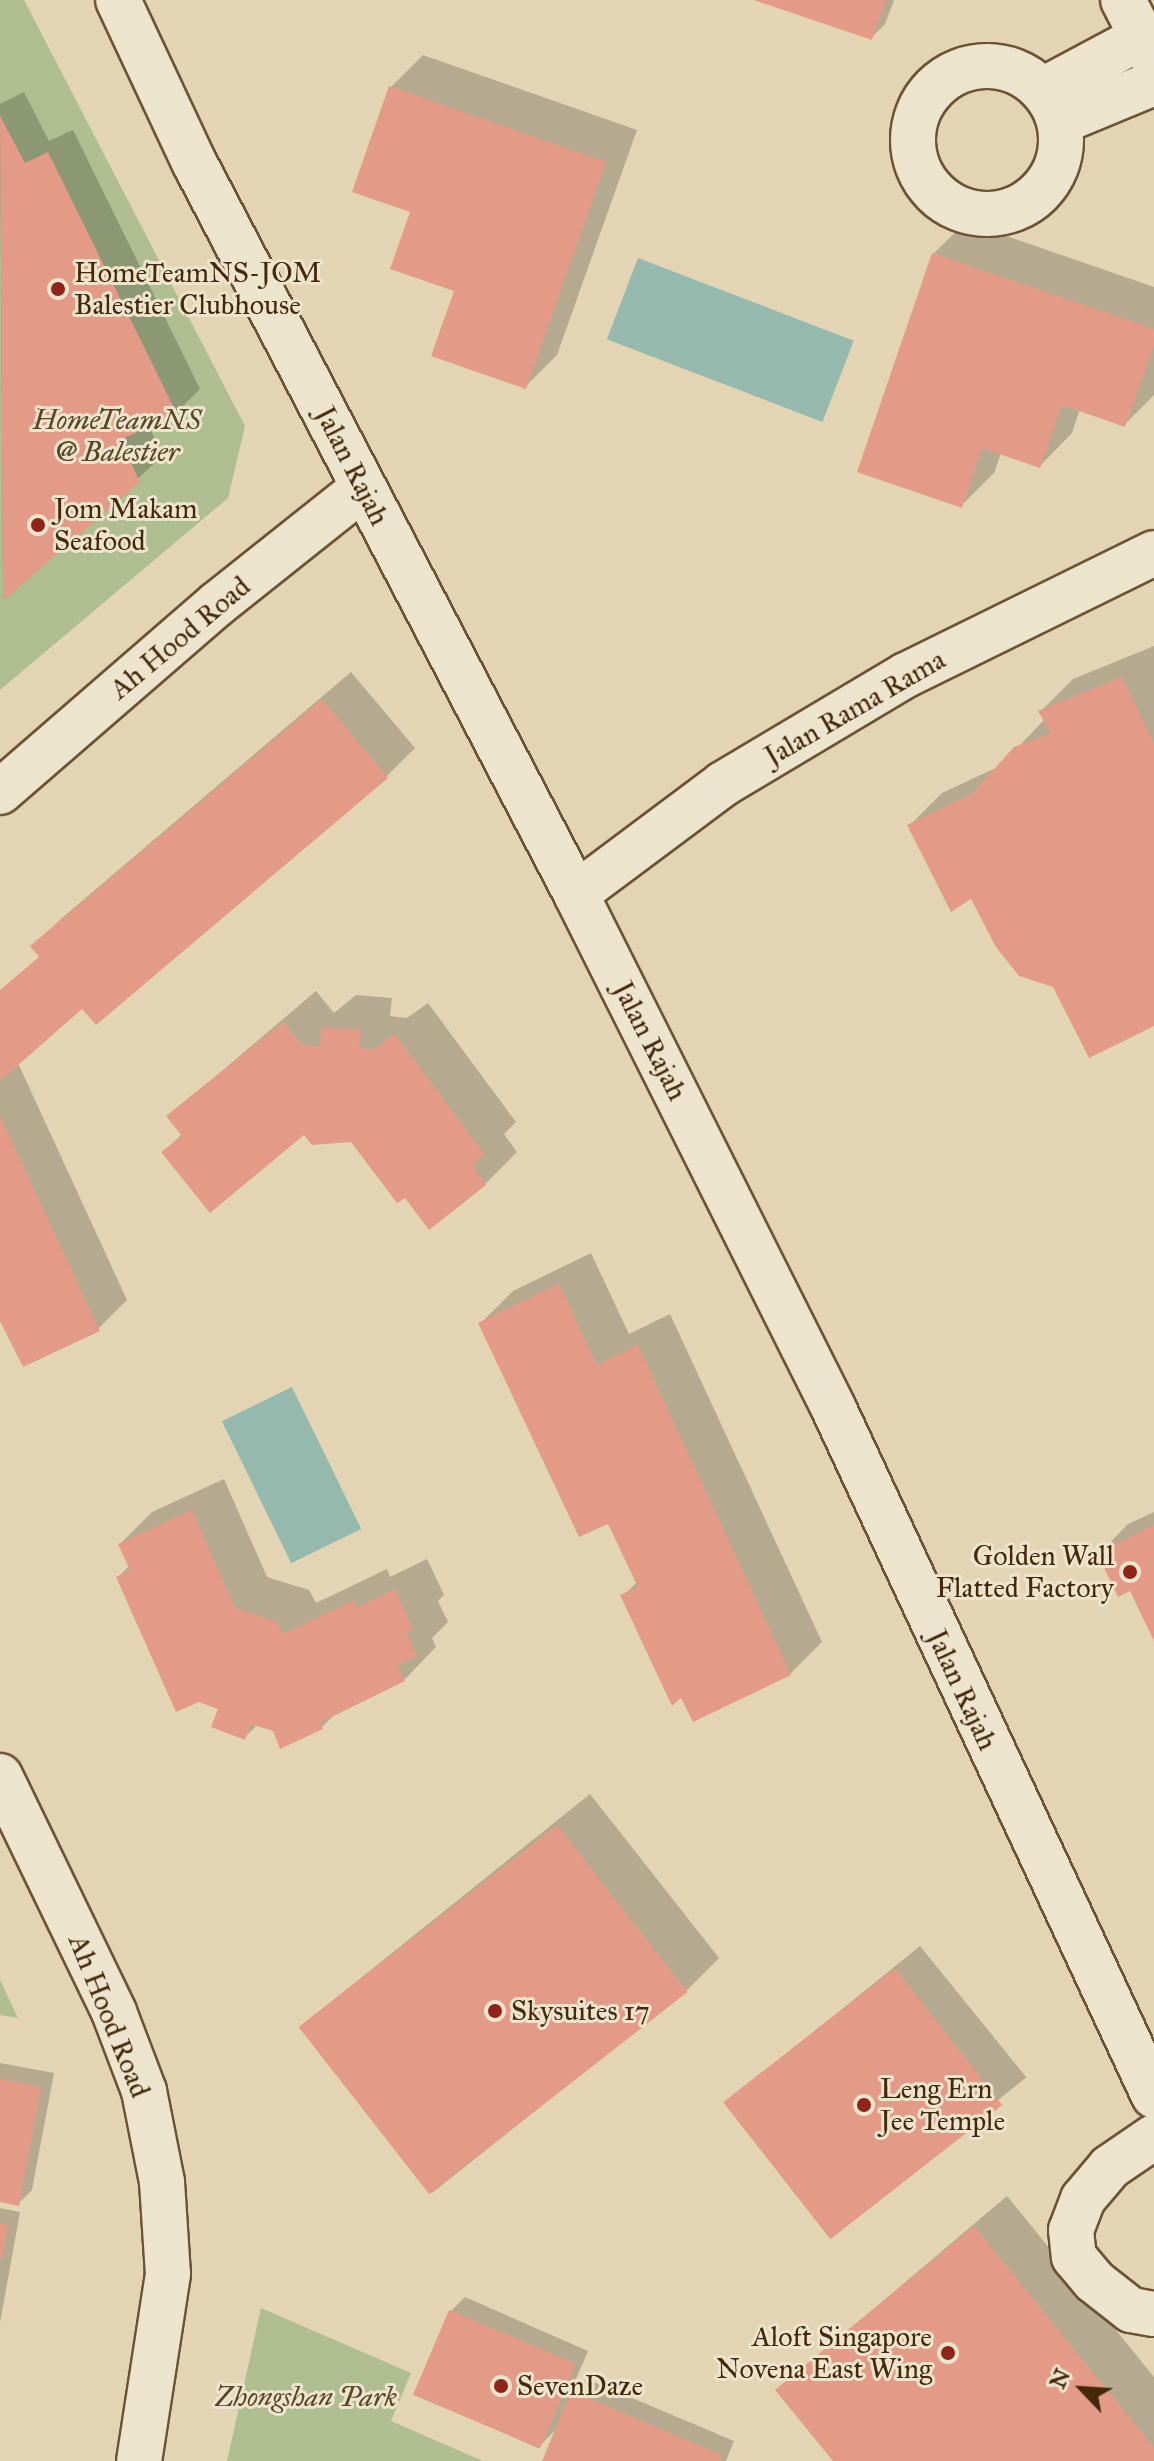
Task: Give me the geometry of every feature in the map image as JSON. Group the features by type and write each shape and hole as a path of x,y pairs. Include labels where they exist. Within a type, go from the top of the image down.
{"street":[{"name":"Jalan Rajah","path":"118,0 194,162 576,894 833,1407 1154,2096"},
{"path":"1140,32 1052,106 1154,83"},
{"name":"Ah Hood Road","path":"0,792 217,604 363,488"},
{"name":"Jalan Rama Rama","path":"576,894 723,784 906,675 1154,553"},
{"name":"Ah Hood Road","path":"0,1776 114,2012 144,2091 162,2182 168,2274 139,2461"},
{"path":"1154,2137 1110,2167 1083,2199 1071,2230 1074,2257 1094,2281 1131,2310 1154,2314"}],"green space":[{"name":"HomeTeamNS @ Balestier","path":"0,0 24,0 245,426 228,498 0,690"},
{"path":"0,1980 18,2018 0,2015"},
{"name":"Zhongshan Park","path":"261,2308 411,2373 391,2421 483,2461 227,2461"}],"water":[{"path":"638,258 854,341 822,422 607,339"},
{"path":"292,1387 361,1529 291,1563 222,1421"}],"building":[{"path":"754,0 886,0 872,40"},
{"path":"389,86 606,162 526,389 431,356 454,291 390,269 410,212 352,192"},
{"name":"HomeTeamNS-JOM Balestier Clubhouse","path":"0,116 25,163 48,152 177,414 120,440 140,482 3,601"},
{"path":"932,253 1154,329 1154,345 1125,427 1062,405 1040,468 982,448 962,508 857,472"},
{"path":"1122,677 1154,744 1154,1026 1089,1058 1053,987 1019,976 996,947 971,899 951,912 907,825 972,794 1014,747 1051,733 1038,711"},
{"path":"322,699 388,778 96,1025 82,1009 0,1081 0,990 39,957 30,946"},
{"path":"283,1022 302,1045 320,1047 321,1027 361,1030 359,1048 373,1050 395,1034 485,1155 472,1165 486,1185 429,1230 405,1198 397,1203 351,1142 312,1145 304,1135 210,1213 161,1152 182,1136 166,1116"},
{"path":"0,1116 100,1331 23,1367 0,1321"},
{"path":"559,1284 597,1365 638,1345 791,1675 693,1722 681,1698 672,1706 620,1595 638,1587 608,1524 579,1537 478,1323"},
{"path":"192,1510 235,1608 277,1622 283,1634 354,1600 357,1608 395,1589 413,1629 406,1633 417,1656 397,1666 405,1681 321,1722 323,1729 280,1749 273,1731 251,1724 245,1740 211,1727 218,1709 199,1702 176,1712 116,1577 130,1570 118,1544"},
{"name":"Golden Wall Flatted Factory","path":"1154,1525 1154,1641 1130,1591 1118,1597 1097,1553"},
{"name":"Skysuites 17","path":"557,1825 688,1992 429,2194 299,2027"},
{"name":"Leng Ern Jee Temple","path":"895,1968 1002,2105 830,2239 723,2102"},
{"path":"0,2079 41,2087 19,2206 0,2202"},
{"path":"0,2224 8,2225 2,2259 0,2258"},
{"name":"Aloft Singapore Novena East Wing","path":"974,2226 1154,2448 1154,2461 833,2461 775,2390"},
{"path":"449,2310 576,2364 540,2449 413,2395"},
{"path":"571,2391 722,2455 719,2461 542,2461"}],"place":[{"name":"HomeTeamNS-JOM Balestier Clubhouse","path":"58,289"},
{"name":"Jom Makam Seafood","path":"38,525"},
{"name":"Golden Wall Flatted Factory","path":"1130,1572"},
{"name":"Skysuites 17","path":"495,2011"},
{"name":"Leng Ern Jee Temple","path":"864,2105"},
{"name":"Aloft Singapore Novena East Wing","path":"948,2353"},
{"name":"SevenDaze","path":"501,2386"}]}
